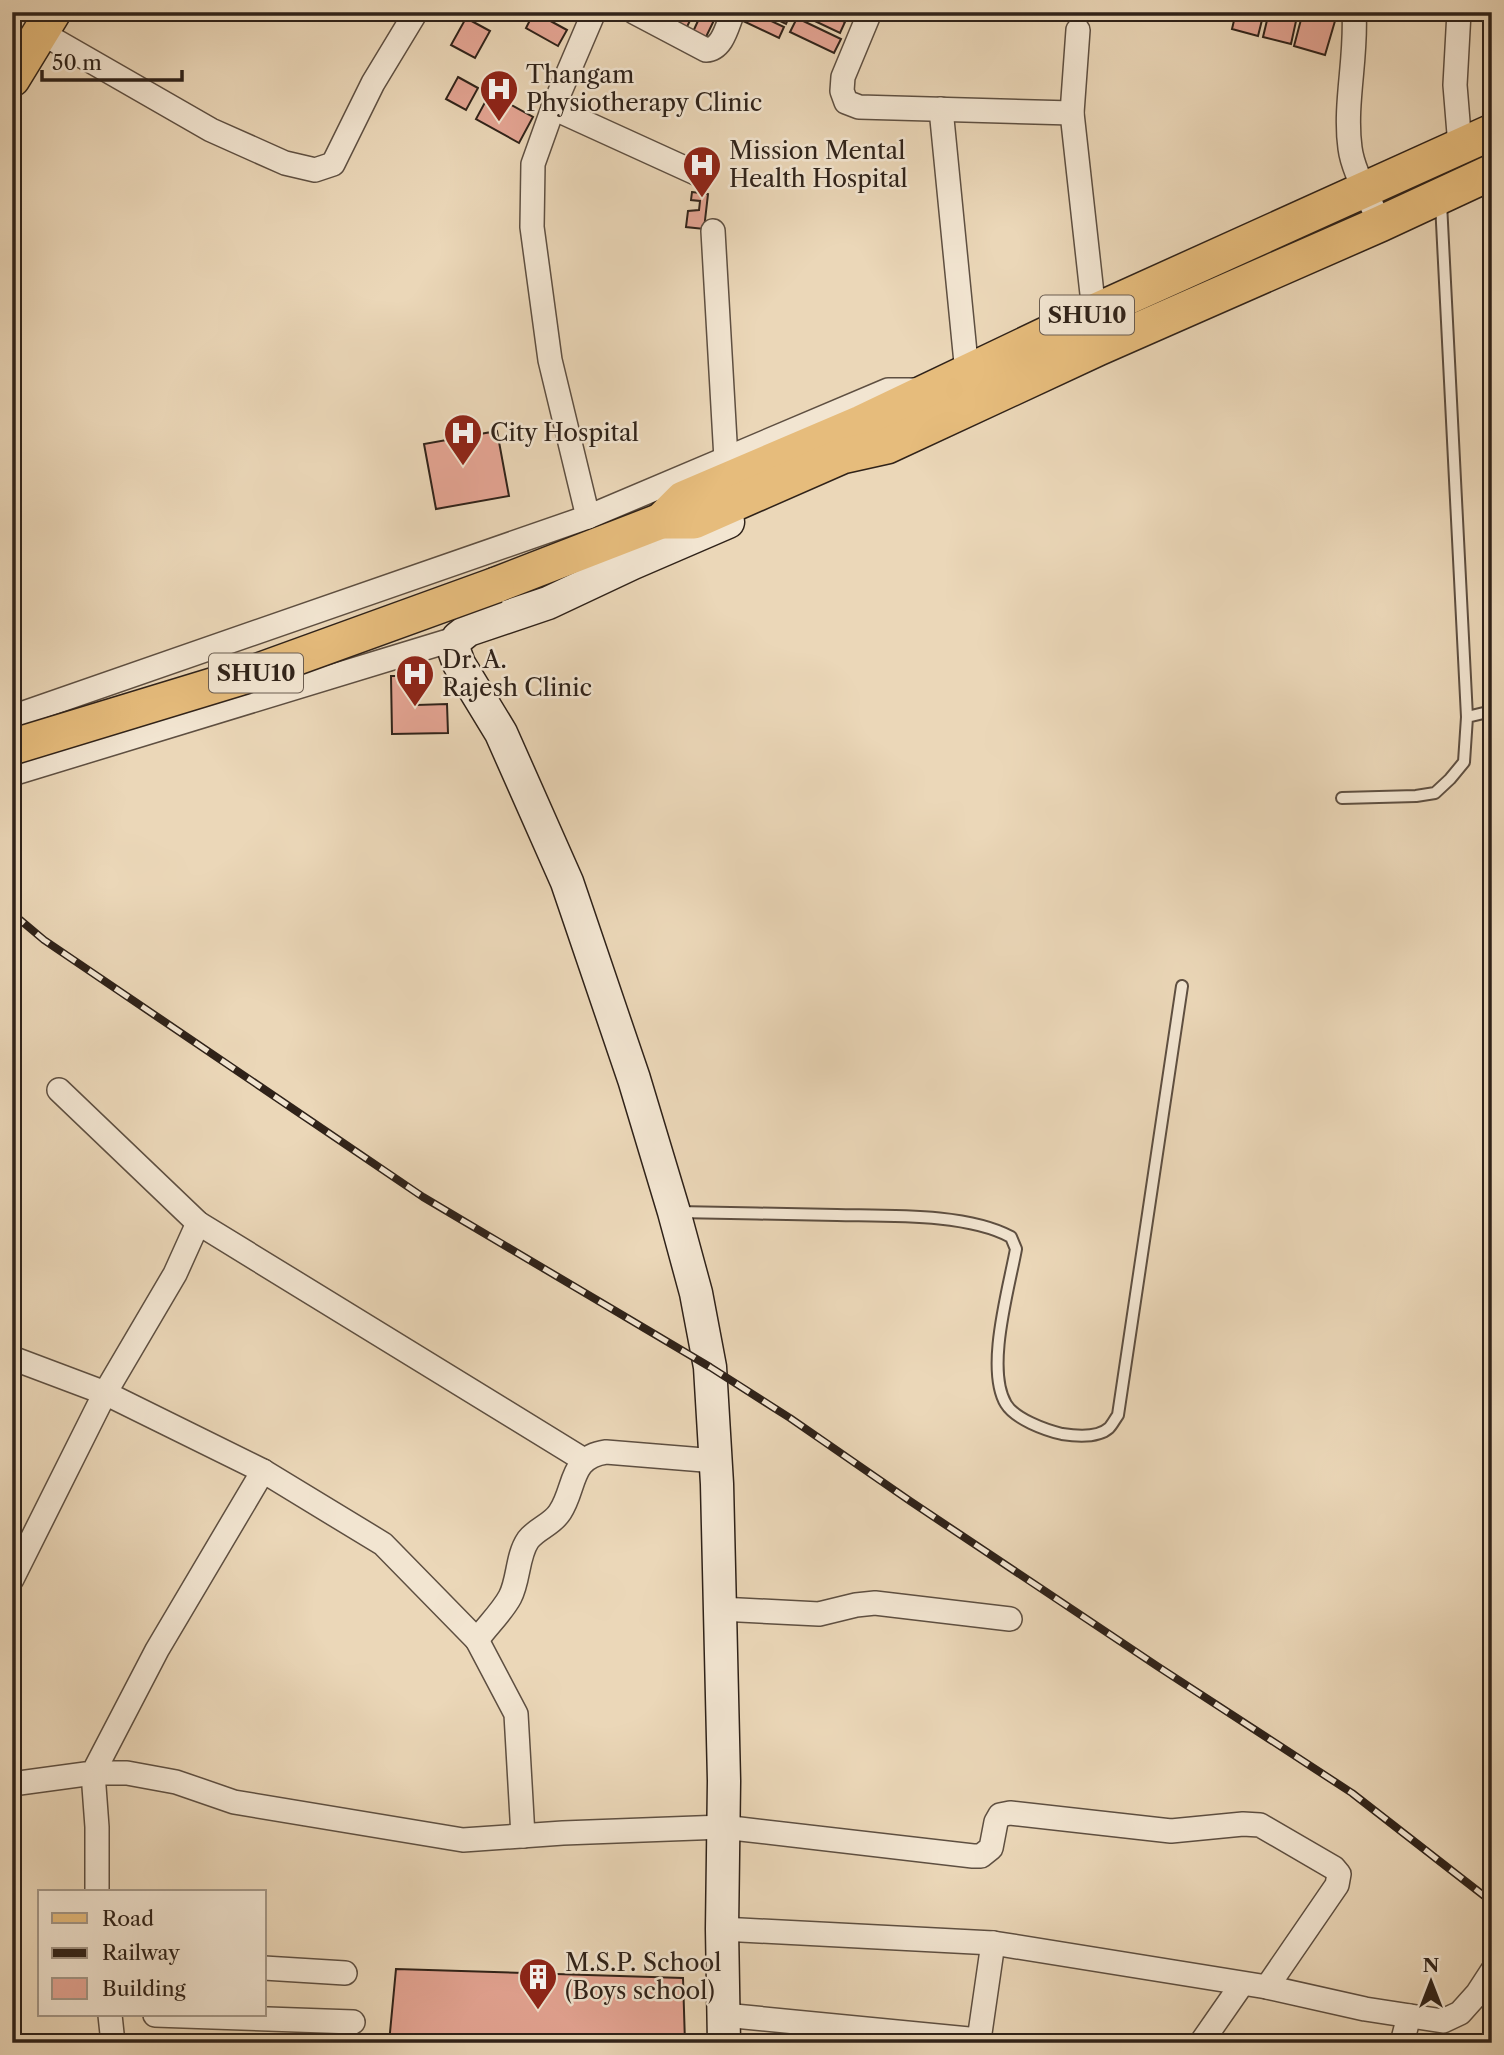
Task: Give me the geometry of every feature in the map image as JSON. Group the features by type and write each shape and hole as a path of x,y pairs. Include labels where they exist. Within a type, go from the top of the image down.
{"main road":[{"path":"12,79 47,23"},
{"name":"SHU10","path":"661,521 683,499 861,423 1094,312 1492,132"},
{"name":"SHU10","path":"12,747 245,676 496,585 661,521 694,522 842,456 887,446 1098,348 1492,172"}],"street":[{"path":"47,23 211,130 285,163 315,170 333,164 373,83 416,12"},
{"path":"588,517 550,360 532,228 533,164 553,108 594,12"},
{"path":"634,12 706,50 712,50 718,46 733,12"},
{"path":"870,12 843,77 842,91 846,102 859,107 1072,113"},
{"path":"1354,12 1350,150 1380,224"},
{"path":"1459,12 1455,85 1461,146"},
{"path":"1078,30 1072,113 1094,312"},
{"path":"553,108 700,175"},
{"path":"941,109 967,373"},
{"path":"713,231 726,460"},
{"path":"12,717 588,517 888,390 932,389"},
{"path":"12,774 458,638 468,630 548,603 632,563 812,487 842,456"},
{"path":"240,638 267,696"},
{"path":"458,638 454,646 459,664 501,733 568,882 634,1079 696,1293 710,1367 716,1461 724,1780 724,2029 988,2042 993,1942"},
{"path":"59,1090 198,1223 584,1460"},
{"path":"12,1579 105,1393 175,1274 198,1223"},
{"path":"12,1358 105,1393 263,1471 383,1544 477,1640 516,1714 523,1836"},
{"path":"477,1640 510,1598 526,1544 534,1532 555,1520 584,1460 594,1454 606,1452 716,1461"},
{"path":"97,1890 97,1827 93,1773 157,1650 263,1471"},
{"path":"720,1609 819,1614 875,1603 1010,1619"},
{"path":"12,1783 93,1773 127,1773 176,1782 234,1801 463,1840 723,1827 981,1856 991,1848 1000,1815 1010,1813 1171,1831 1243,1824 1260,1825 1334,1868 1339,1874 1337,1885 1267,1987"},
{"path":"722,1929 993,1942 1267,1987 1365,2010 1443,2021 1460,2012 1477,1994 1492,1971"},
{"path":"266,1968 345,1973"},
{"path":"1201,2043 1242,1984"},
{"path":"110,2016 113,2043"},
{"path":"183,2016 353,2022"},
{"path":"1402,2043 1409,2016"}],"lane":[{"path":"1342,798 1435,793 1464,762 1467,717 1440,197"},
{"path":"1467,717 1492,712"},
{"path":"674,1212 895,1217 962,1221 998,1230 1011,1237 1016,1249 997,1351 997,1378 1006,1405 1029,1423 1056,1432 1080,1437 1108,1430 1118,1415 1182,986"}],"building":[{"path":"534,12 567,30 558,46 526,28"},
{"path":"679,12 694,12 686,29 673,23"},
{"path":"702,12 718,12 705,39 692,34"},
{"path":"743,12 752,12 784,27 779,38 739,19"},
{"path":"761,12 791,12 786,24"},
{"path":"800,12 824,12 845,22 840,33"},
{"path":"1236,12 1264,12 1258,36 1232,29"},
{"path":"1269,12 1298,12 1291,44 1263,37"},
{"path":"1303,12 1335,21 1325,55 1294,46"},
{"path":"466,18 490,31 475,58 451,45"},
{"path":"797,18 841,39 834,53 790,32"},
{"path":"458,77 478,88 466,110 446,99"},
{"path":"490,93 533,117 519,143 476,119"},
{"path":"692,192 708,194 704,229 686,227 688,211 699,210 700,201 691,200"},
{"path":"497,431 509,496 436,509 424,444"},
{"path":"391,676 416,676 417,705 447,704 448,733 392,734"},
{"name":"M.S.P. School (Boys school)","path":"396,1969 683,1978 685,2043 389,2043"}],"railway":[{"path":"12,913 44,940 423,1197 710,1367 790,1418 1157,1666 1352,1793 1492,1902"}],"place":[{"name":"Thangam Physiotherapy Clinic","path":"499,123"},
{"name":"Mission Mental Health Hospital","path":"702,199"},
{"name":"City Hospital","path":"463,467"},
{"name":"Dr. A. Rajesh Clinic","path":"415,708"},
{"name":"M.S.P. School (Boys school)","path":"538,2011"}]}
